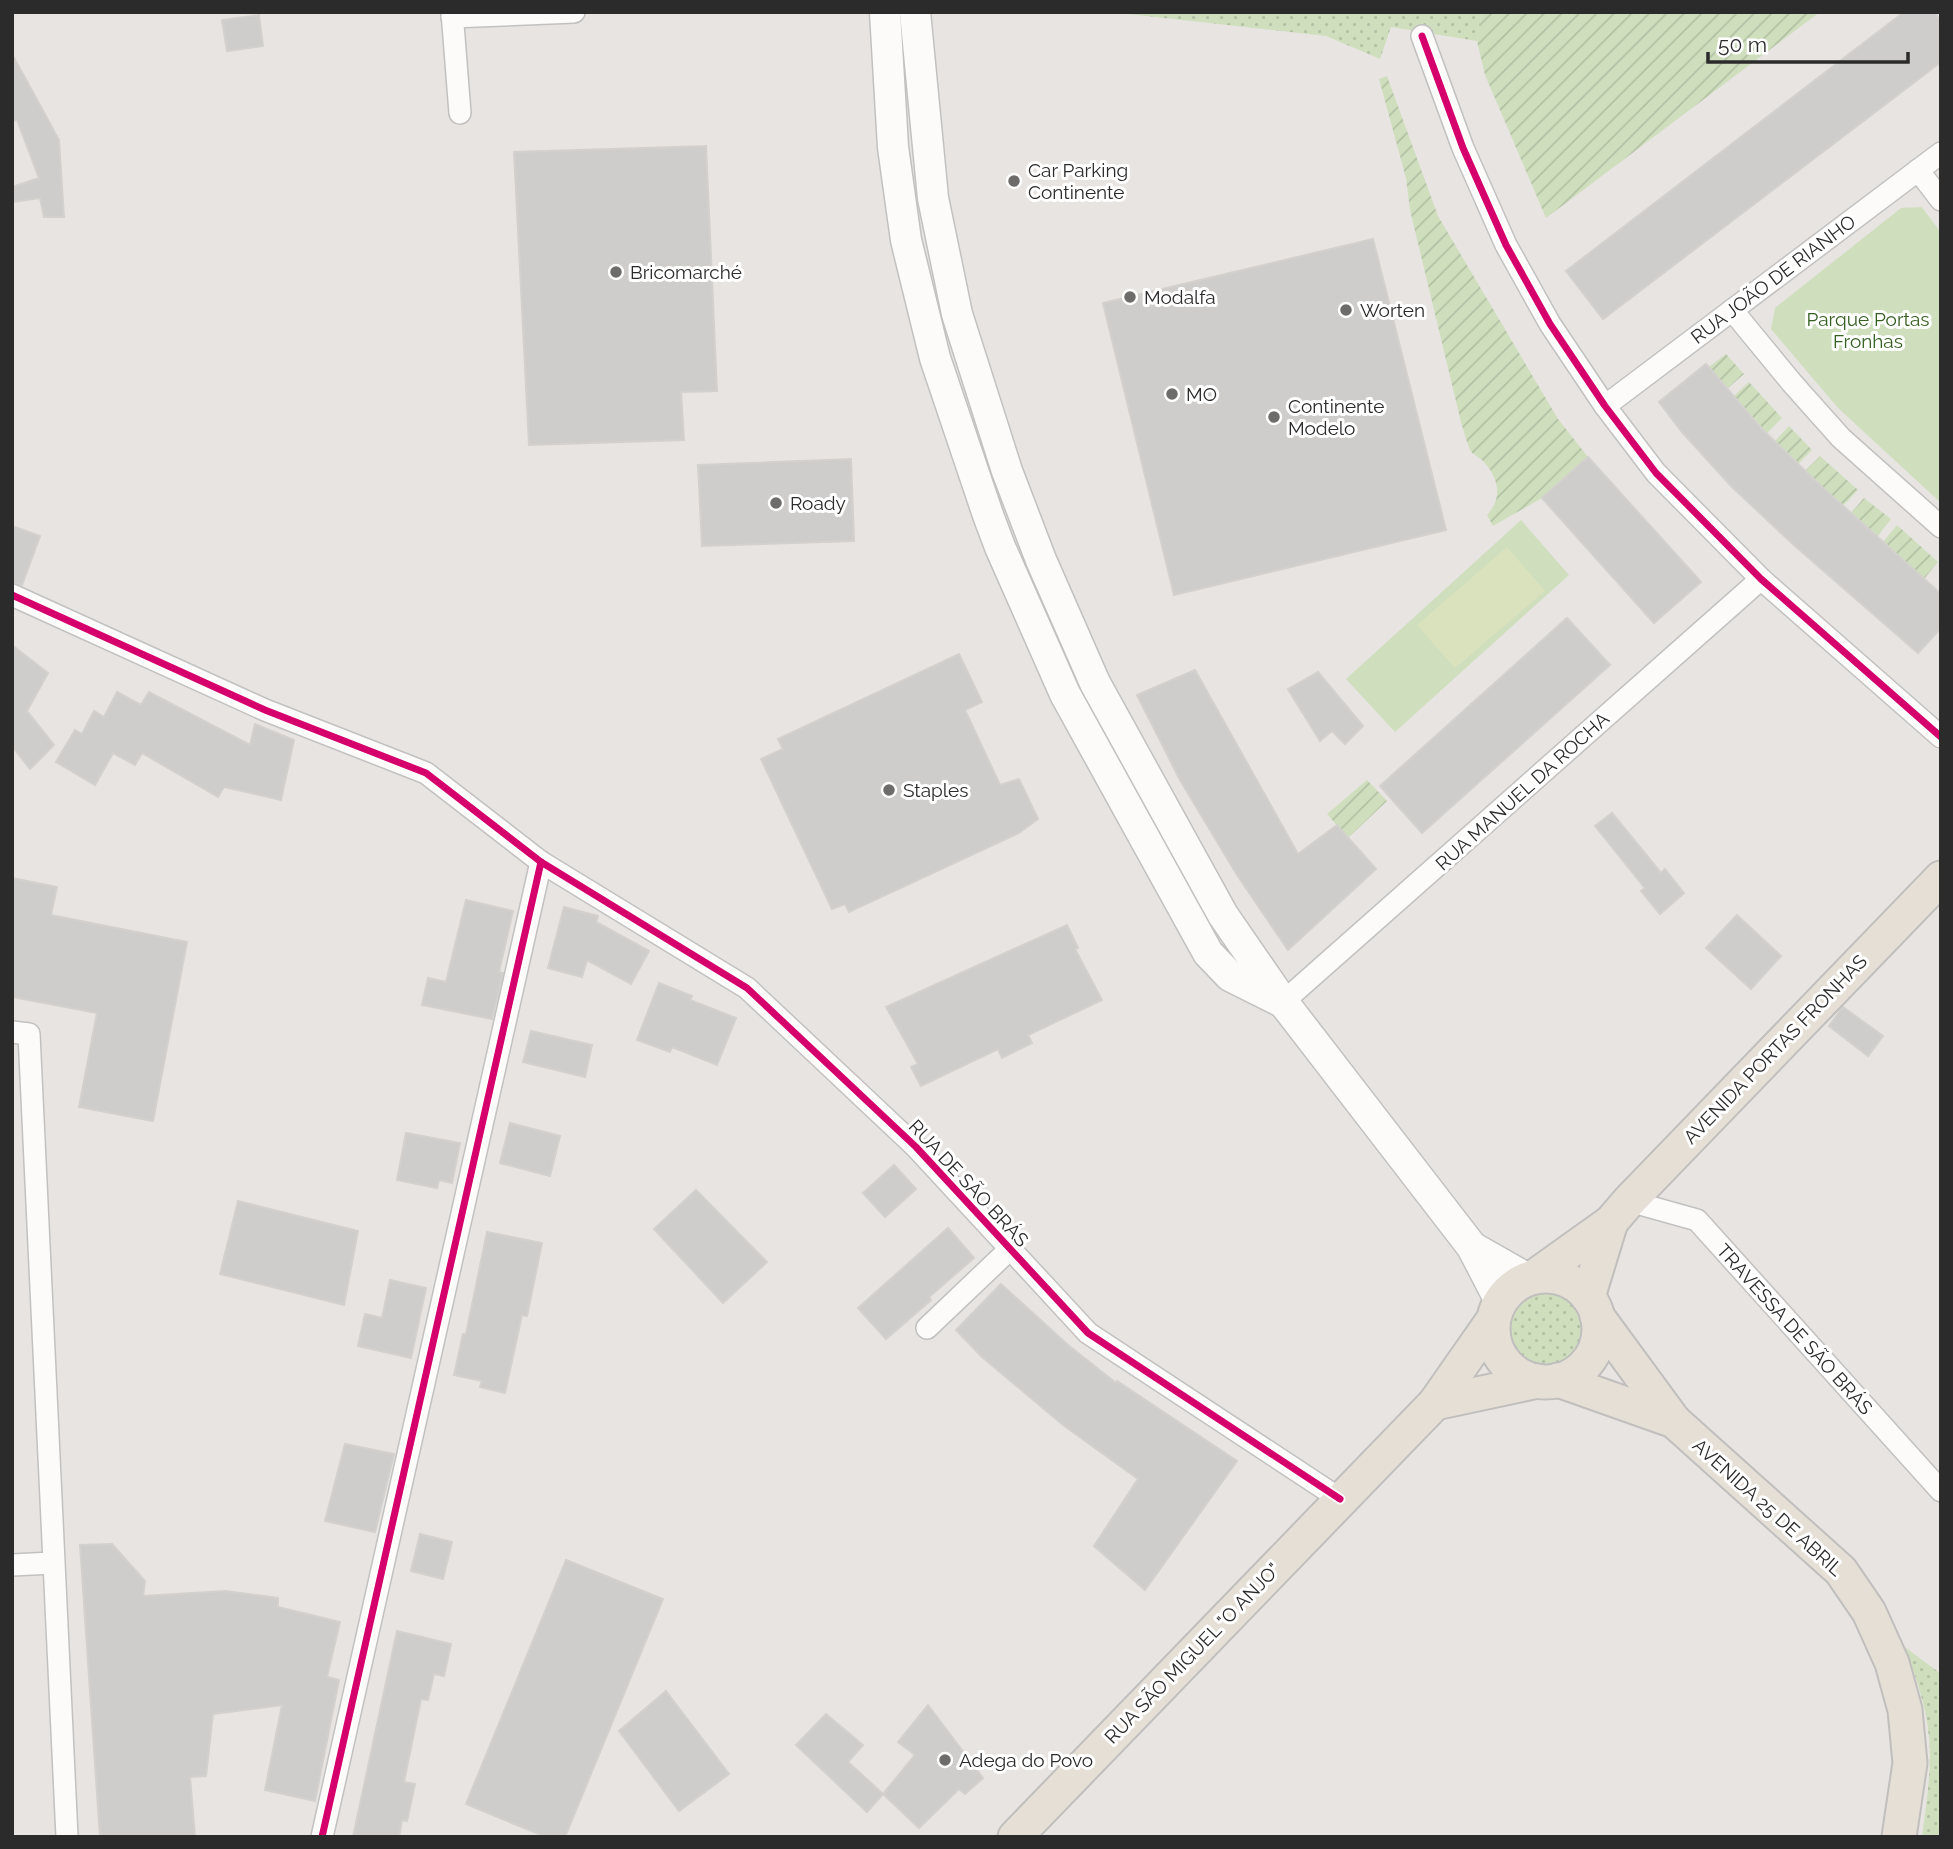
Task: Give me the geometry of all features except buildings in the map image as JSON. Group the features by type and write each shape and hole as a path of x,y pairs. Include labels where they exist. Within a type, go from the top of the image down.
{"main road":[{"path":"885,12 893,147 906,240 935,358 1000,547 1065,694 1208,953 1230,976 1283,1002"},
{"path":"915,12 933,198 949,282 967,348 1007,471 1041,560 1095,683 1223,915 1283,1002 1472,1247 1496,1311 1493,1337 1498,1353 1508,1367 1522,1376 1548,1380"},
{"name":"AVENIDA PORTAS FRONHAS","path":"1531,1278 1620,1211 1941,878"},
{"name":"AVENIDA PORTAS FRONHAS","path":"1593,1306 1620,1211"},
{"path":"1472,1247 1531,1278"},
{"path":"1340,1499 1436,1403 1508,1290 1531,1278 1548,1276 1564,1279 1577,1286 1593,1306 1599,1332 1595,1348 1586,1363 1574,1374 1436,1403"},
{"name":"AVENIDA 25 DE ABRIL","path":"1593,1306 1674,1421 1841,1571 1869,1612 1892,1663 1905,1710 1910,1763 1899,1837"},
{"name":"AVENIDA 25 DE ABRIL","path":"1548,1380 1674,1421"},
{"name":"RUA SÃO MIGUEL \"O ANJO\"","path":"1015,1837 1340,1499"}],"street":[{"path":"460,113 452,15 574,12"},
{"path":"1423,36 1463,148 1506,245 1550,324 1605,405 1656,473 1761,579 1941,737"},
{"name":"RUA JOÃO DE RIANHO","path":"1605,405 1941,153"},
{"path":"1918,170 1941,200"},
{"path":"1732,310 1841,438 1941,527"},
{"name":"RUA MANUEL DA ROCHA","path":"1283,1002 1761,579"},
{"name":"RUA DE SÃO BRÁS","path":"12,595 265,710 426,773 541,862 747,988 916,1147 1088,1333 1340,1499"},
{"path":"322,1837 541,862"},
{"path":"12,1032 29,1034 67,1837"},
{"name":"TRAVESSA DE SÃO BRÁS","path":"1620,1211 1697,1220 1941,1491"},
{"path":"927,1328 1010,1249"},
{"path":"12,1565 53,1563"}],"green space":[{"path":"1110,12 1482,12 1477,41 1391,27 1380,59 1326,36"},
{"path":"1482,12 1820,12 1546,218 1485,75 1477,41"},
{"path":"1387,76 1438,216 1558,419 1588,457 1542,498 1493,526 1487,515 1497,495 1496,481 1483,461 1470,450 1461,422 1410,210 1406,178 1379,79"},
{"name":"Parque Portas Fronhas","path":"1922,207 1941,233 1941,503 1838,408 1771,329 1775,308 1901,208"},
{"path":"1726,354 1744,374 1727,389 1709,367"},
{"path":"1749,382 1782,418 1767,433 1734,396"},
{"path":"1789,426 1812,450 1798,464 1775,441"},
{"path":"1820,456 1858,490 1843,506 1805,471"},
{"path":"1864,498 1891,519 1877,537 1851,513"},
{"path":"1521,520 1569,575 1395,732 1346,679"},
{"path":"1897,525 1938,562 1924,579 1883,542"},
{"path":"1507,547 1545,591 1455,668 1417,625"},
{"path":"1367,780 1387,801 1348,838 1327,814"},
{"path":"1546,1288 1561,1291 1574,1300 1583,1313 1586,1328 1583,1343 1574,1356 1561,1365 1546,1368 1531,1365 1518,1356 1509,1343 1506,1328 1509,1313 1518,1300 1531,1291"},
{"path":"1905,1647 1941,1674 1941,1837 1922,1837 1929,1775 1928,1726"}],"cycle path":[{"path":"1422,36 1463,148 1506,245 1550,324 1605,406 1656,473 1761,579 1941,737"},
{"path":"12,595 265,710 426,773 541,862 747,988 916,1147 1088,1333 1340,1499"},
{"path":"322,1837 541,862"}],"place":[{"name":"Car Parking Continente","path":"1014,181"},
{"name":"Bricomarché","path":"616,272"},
{"name":"Modalfa","path":"1130,297"},
{"name":"Worten","path":"1346,310"},
{"name":"MO","path":"1172,394"},
{"name":"Continente Modelo","path":"1274,417"},
{"name":"Roady","path":"776,503"},
{"name":"Staples","path":"889,790"},
{"name":"Adega do Povo","path":"945,1760"}]}
